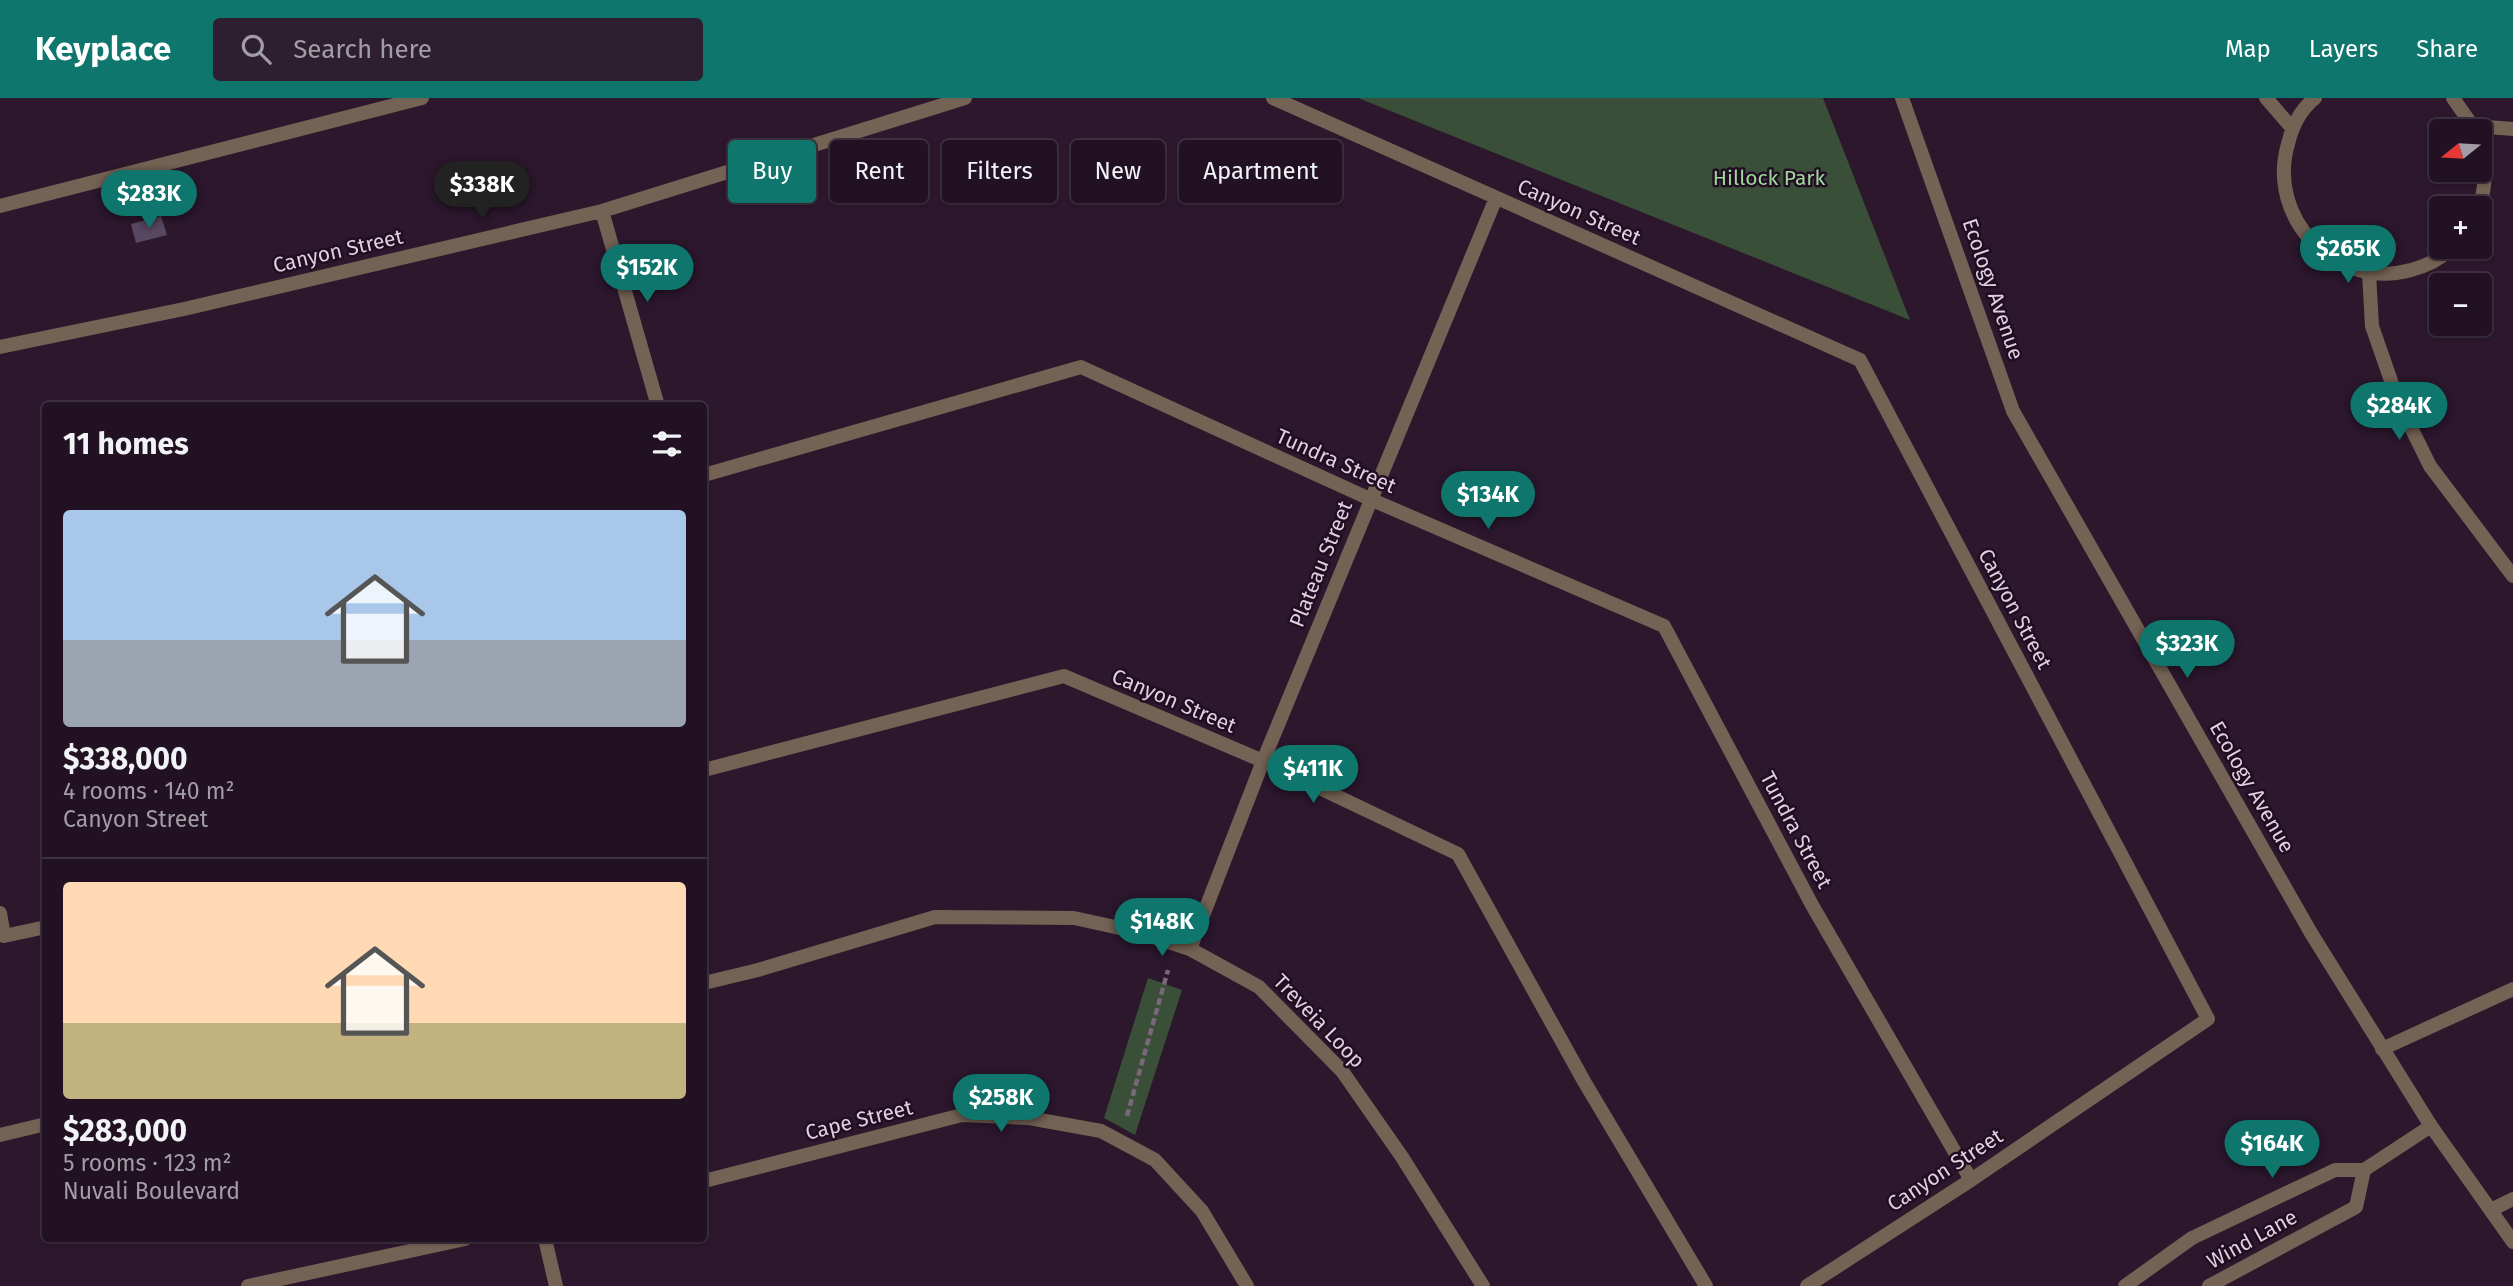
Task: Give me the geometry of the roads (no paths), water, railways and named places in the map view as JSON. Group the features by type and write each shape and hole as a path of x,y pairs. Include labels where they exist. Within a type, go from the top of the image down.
{"street":[{"path":"0,206 422,98"},
{"name":"Canyon Street","path":"0,347 184,309 601,211 965,98"},
{"name":"Canyon Street","path":"1273,98 1860,360 2208,1019 1971,1180 1807,1286"},
{"name":"Ecology Avenue","path":"1902,98 2013,411 2304,921 2431,1126 2513,1242"},
{"path":"2266,98 2292,128"},
{"path":"2315,98 2292,128 2284,158 2284,190 2294,220 2313,245 2339,264 2369,273 2397,274 2423,267 2435,259"},
{"path":"2453,98 2468,119"},
{"path":"2492,128 2513,129"},
{"name":"Plateau Street","path":"1183,946 1263,761 1496,198"},
{"path":"601,211 657,402"},
{"path":"2369,273 2372,326 2399,401 2430,467 2512,573"},
{"name":"Tundra Street","path":"707,474 1080,367 1370,499 1664,626 1812,905 1971,1180"},
{"name":"Canyon Street","path":"707,769 1064,676 1263,761 1458,854 1585,1083 1706,1286"},
{"path":"0,914 4,936 42,928"},
{"name":"Treveia Loop","path":"707,982 758,970 935,917 1074,918 1138,932 1183,946 1259,987 1342,1071 1402,1157 1483,1286"},
{"path":"2382,1049 2513,989"},
{"name":"Cape Street","path":"707,1180 962,1115 1029,1118 1101,1131 1155,1160 1202,1210 1247,1286"},
{"path":"0,1135 42,1125"},
{"name":"Wind Lane","path":"2125,1286 2192,1238 2335,1170 2364,1170 2431,1126"},
{"name":"Wind Lane","path":"2209,1286 2356,1207 2364,1170"},
{"path":"2491,1210 2513,1199"},
{"path":"248,1286 451,1242"},
{"path":"546,1242 556,1286"}],"park label":[{"name":"Hillock Park","path":"1769,178"}]}
